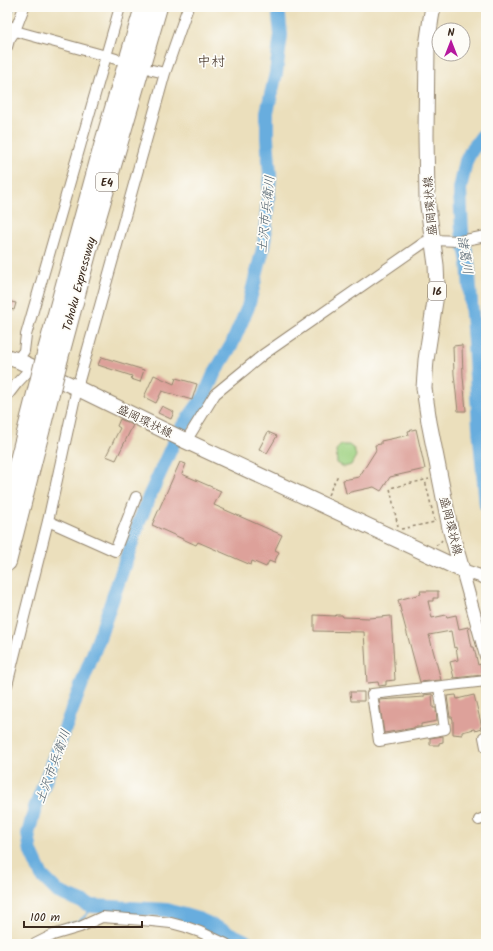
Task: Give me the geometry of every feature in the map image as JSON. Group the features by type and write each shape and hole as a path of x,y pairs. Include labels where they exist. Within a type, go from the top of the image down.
{"highway":[{"name":"Tohoku Expressway","path":"7,562 44,392 103,146 144,7"},
{"name":"Tohoku Expressway","path":"53,356 93,231 158,7"},
{"name":"Tohoku Expressway","path":"7,507 44,392"}],"main road":[{"name":"盛岡環状線","path":"433,7 430,18 428,46 426,136 428,199 436,265 437,288 426,360 424,388 430,429 450,528 462,570"},
{"name":"盛岡環状線","path":"12,358 462,570"}],"street":[{"path":"7,47 10,27 24,7"},
{"path":"12,358 24,351 26,335 120,7"},
{"path":"7,685 48,521 77,388 165,73 188,7"},
{"path":"10,27 116,59"},
{"path":"152,70 165,73"},
{"path":"186,440 215,394 264,354 425,242 432,240 460,241 486,236"},
{"path":"7,396 32,367"},
{"path":"48,521 115,551 136,498"},
{"path":"462,570 485,578"},
{"path":"462,570 486,656"},
{"path":"439,687 445,729 379,741 372,694 486,682"},
{"path":"486,736 484,737 486,747"},
{"path":"35,944 53,935 80,928 102,917 171,923 200,932 226,944"}],"path":[{"path":"326,501 338,475"},
{"path":"399,530 390,488 433,479"},
{"path":"399,530 435,522 425,480"},
{"path":"393,526 405,533"},
{"path":"435,545 439,544 443,539"}],"green space":[{"path":"341,445 349,445 354,449 356,456 351,465 344,467 337,463 336,450"}],"building":[{"path":"7,301 16,303 14,310 7,308"},
{"path":"462,345 466,411 458,411 453,346"},
{"path":"102,357 144,370 140,382 131,379 132,376 98,365"},
{"path":"154,375 174,384 176,378 197,384 192,400 162,391 156,403 144,397"},
{"path":"162,406 174,412 171,419 158,413"},
{"path":"120,419 133,425 116,460 106,456 120,428 117,426"},
{"path":"416,429 425,469 390,477 381,491 374,487 346,493 343,480 359,477 376,450 375,445 381,444 381,441 409,435 408,431"},
{"path":"268,432 277,436 267,453 259,449"},
{"path":"180,462 186,464 182,474 221,491 214,505 282,535 275,550 279,552 274,563 269,561 266,567 252,561 251,565 198,542 196,545 152,525"},
{"path":"420,591 438,591 438,598 433,598 433,601 428,601 432,618 446,615 447,617 456,615 459,629 468,627 472,647 474,647 478,665 480,664 483,675 454,678 450,662 458,660 451,631 429,635 441,680 420,682 398,600 421,594"},
{"path":"314,615 342,615 343,617 369,618 391,616 395,680 386,681 386,685 379,686 378,682 367,683 364,632 314,631"},
{"path":"350,692 364,692 364,701 351,701"},
{"path":"432,694 433,708 436,708 437,721 421,724 421,727 384,733 379,700 424,697 424,695"},
{"path":"456,695 457,699 474,695 482,727 480,727 481,729 462,732 462,735 453,734 453,720 452,717 450,717 447,696"},
{"path":"443,736 443,742 439,743 439,745 430,745 430,738"}],"waterway":[{"path":"7,22 14,7"},
{"name":"土沢市兵衛川","path":"182,427 204,397 214,374 232,344 248,307 264,245 270,175 267,138 267,112 276,73 281,35 278,7"},
{"name":"諸葛川","path":"486,131 471,151 466,161 460,189 462,232 468,262 479,427 486,505"},
{"name":"土沢市兵衛川","path":"173,444 139,522 99,638 35,808 28,834 31,852 42,876 58,892 92,906 167,910 201,920 252,944"},
{"path":"21,944 56,927 77,922 86,916 92,906"}],"district":[{"name":"中村","path":"211,61"}]}
